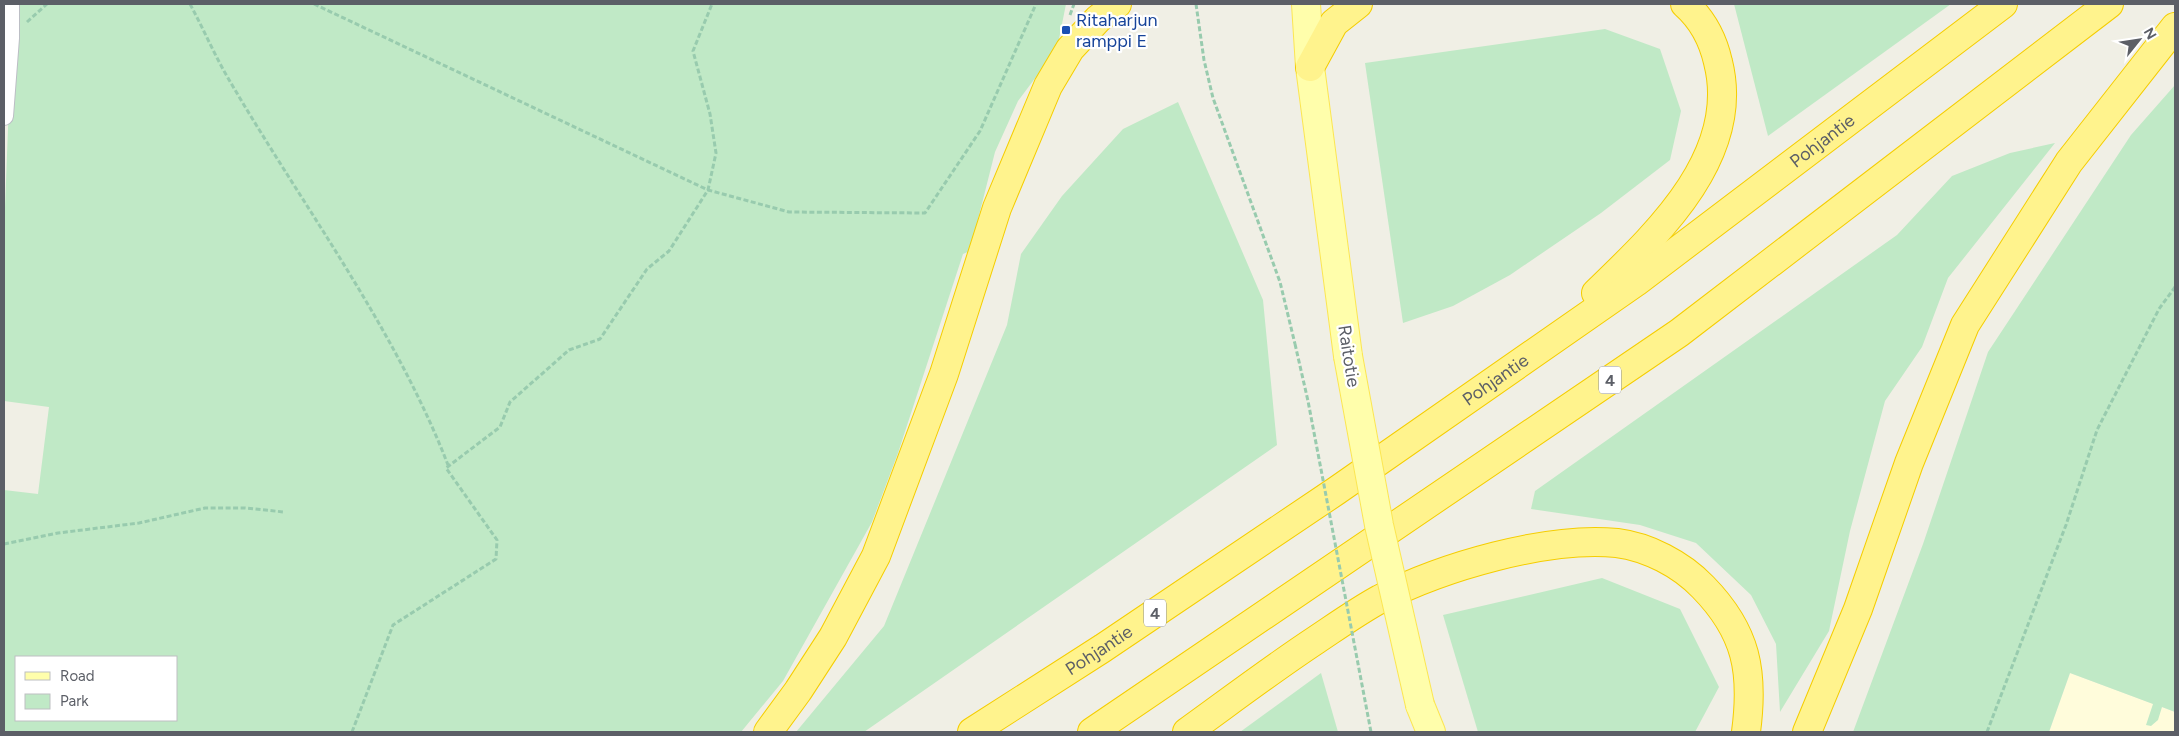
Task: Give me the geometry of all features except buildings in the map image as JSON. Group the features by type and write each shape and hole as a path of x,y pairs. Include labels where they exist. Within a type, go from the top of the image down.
{"highway":[{"path":"768,732 798,691 833,637 876,556 944,374 997,208 1048,86 1070,49 1098,19 1117,4"},
{"path":"1310,67 1334,23 1358,4"},
{"path":"1539,350 1630,261 1670,217 1699,174 1715,138 1723,96 1721,73 1712,40 1685,4"},
{"name":"Pohjantie","path":"972,732 1119,638 1636,282 2003,4"},
{"name":"4","path":"1092,732 1679,333 2109,4"},
{"path":"1808,732 1858,608 1909,464 1965,325 2069,162 2175,27"},
{"path":"1187,732 1278,666 1379,599 1434,576 1475,563 1551,546 1589,543 1618,543 1642,549 1669,561 1692,575 1723,610 1738,637 1748,669 1750,697 1746,732"}],"main road":[{"name":"Raitotie","path":"1306,4 1310,67 1348,356 1379,525 1426,732"},
{"name":"Raitotie","path":"1420,705 1431,732"}],"street":[{"path":"4,116 10,38 10,4"}],"path":[{"path":"190,4 227,76 340,256 400,364 434,429 448,465 446,468 497,540 496,559 393,625 352,732"},
{"path":"314,4 708,190 789,212 925,213 980,132 1036,4"},
{"path":"448,465 500,426 510,402 569,350 600,340 647,269 669,251 708,190 716,153 710,114 693,51 712,4"},
{"path":"1196,4 1204,60 1213,98 1280,282 1295,344 1308,401 1371,732"},
{"path":"1987,732 2066,524 2097,430 2158,309 2175,287"},
{"path":"4,544 58,533 139,523 205,508 245,508 284,512"}],"shaded area":[{"path":"2070,673 2175,712 2175,732 2049,732"}],"green space":[{"path":"18,4 1066,4 1057,49 1018,101 995,152 970,251 963,254 898,453 872,522 783,681 741,732 4,732 4,490 38,494 49,407 4,401 4,234 9,102"},
{"path":"1734,4 1951,4 1768,136"},
{"path":"1605,29 1660,49 1681,111 1670,160 1601,213 1510,275 1453,306 1403,323 1365,63"},
{"path":"2175,85 2175,712 2162,707 2158,720 2151,726 2146,725 2153,704 2070,673 2049,732 1853,732 1923,544 1988,352 2131,135"},
{"path":"1178,102 1263,300 1277,445 864,732 796,732 884,626 1007,325 1021,254 1062,196 1123,129"},
{"path":"2055,143 1948,278 1922,347 1885,401 1850,531 1829,631 1780,712 1776,644 1751,595 1696,543 1640,525 1531,509 1535,491 1897,235 1952,176 2010,153"},
{"path":"1602,578 1680,609 1719,687 1695,732 1478,732 1443,615"},
{"path":"1321,673 1338,732 1240,732"}],"place":[{"name":"Ritaharjun ramppi E","path":"1066,30"}]}
